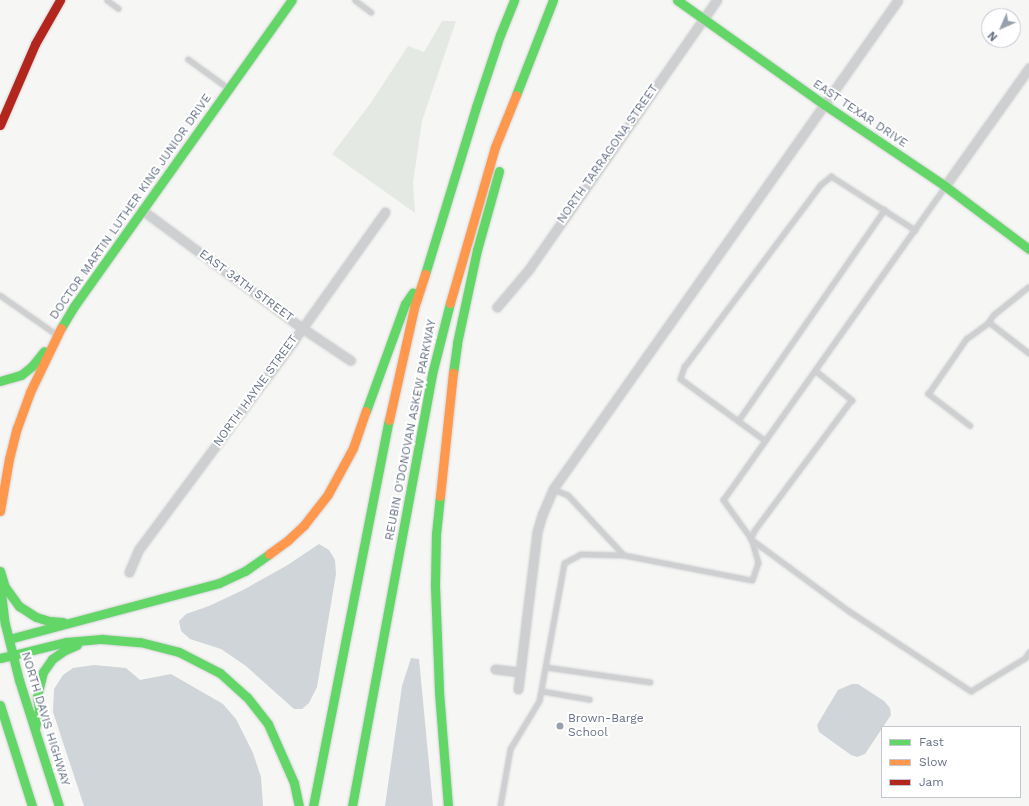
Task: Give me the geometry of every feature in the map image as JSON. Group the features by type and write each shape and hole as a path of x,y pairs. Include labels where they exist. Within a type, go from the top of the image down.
{"main road":[{"path":"0,125 32,50 60,0"},
{"name":"DOCTOR MARTIN LUTHER KING JUNIOR DRIVE","path":"0,511 4,459 30,392 57,335 75,305 292,0"},
{"name":"REUBIN O'DONOVAN ASKEW PARKWAY","path":"313,806 396,385 414,308 476,107 500,35 514,0"},
{"name":"REUBIN O'DONOVAN ASKEW PARKWAY","path":"352,806 432,374 471,225 495,147 553,0"},
{"name":"EAST TEXAR DRIVE","path":"677,0 825,105 945,186 1029,249"},
{"path":"448,806 438,678 435,586 436,533 450,392 457,343 477,250 524,72"},
{"path":"0,585 4,640 73,623 219,583 245,571 288,540 304,525 328,494 353,448 405,304 425,275"},
{"path":"0,381 21,375 32,366 57,335"},
{"path":"0,571 5,587 13,600 27,612 49,621 73,623"},
{"path":"35,728 39,709 37,696 39,685 43,672 48,664 58,655 73,646 102,639"},
{"path":"0,658 66,642 102,639 140,642 179,652 220,673 247,697 268,724 294,783 299,806"},
{"name":"NORTH DAVIS HIGHWAY","path":"4,640 13,655 59,806"},
{"path":"0,705 32,806"}],"street":[{"name":"NORTH TARRAGONA STREET","path":"497,306 528,268 717,0"},
{"path":"518,689 537,532 542,515 553,489 898,0"},
{"path":"945,186 1029,68"},
{"name":"EAST 34TH STREET","path":"142,210 302,328 350,360"},
{"name":"NORTH HAYNE STREET","path":"129,572 140,550 385,212"},
{"path":"495,669 520,672"}],"lane":[{"path":"107,0 118,8"},
{"path":"354,0 372,12"},
{"path":"188,59 229,89"},
{"path":"765,441 680,379 684,367 820,185 831,176 915,230"},
{"path":"945,186 723,500 751,539 849,611 971,691 1025,658 1029,652"},
{"path":"738,421 884,210"},
{"path":"970,426 928,394 966,340 1029,287"},
{"path":"0,295 21,312 57,335"},
{"path":"988,322 1029,353"},
{"path":"500,806 510,749 539,701 542,691 564,563 581,554 624,555 752,580 758,564 751,539 755,530 852,400 815,370"},
{"path":"553,489 568,495 624,555"},
{"path":"546,667 650,682"},
{"path":"542,691 589,699"}],"shaded area":[{"path":"442,21 456,21 422,121 413,183 415,213 332,154 370,104 408,46 424,52"},
{"path":"319,544 329,550 335,560 336,574 317,687 309,703 302,709 294,709 246,666 221,649 190,639 181,631 179,621 186,614 209,606 243,590 286,566"},
{"path":"411,658 419,659 433,806 385,806 402,686"},
{"path":"94,665 126,668 140,680 171,674 223,704 236,719 253,753 261,777 263,806 84,806 53,712 54,689 63,675 73,668"},
{"path":"852,684 858,684 884,701 890,708 891,715 884,726 881,726 881,730 865,754 857,757 851,755 819,732 817,725 838,690"}],"traffic: fast":[{"path":"61,328 75,305 292,0"},
{"path":"425,274 476,107 500,35 514,0"},
{"path":"516,95 553,0"},
{"path":"677,0 825,105 945,186 1029,249"},
{"path":"453,373 457,343 477,250 499,171"},
{"path":"366,411 405,304 413,292"},
{"path":"352,806 432,374 450,303"},
{"path":"0,381 21,375 32,366 44,351"},
{"path":"313,806 389,420"},
{"path":"440,496 436,533 435,586 439,692 448,806"},
{"path":"9,639 219,583 245,571 269,554"},
{"path":"0,571 5,587 19,606 36,617 49,621 63,622"},
{"path":"0,585 5,624 19,680 59,806"},
{"path":"13,655 66,642 102,639 140,642 179,652 220,673 247,697 268,724 294,783 299,806"},
{"path":"35,728 39,709 37,696 43,672 52,659 65,650 77,645"},
{"path":"0,658 13,655"},
{"path":"0,705 32,806"}],"traffic: slow":[{"path":"450,303 495,147 516,95"},
{"path":"389,420 414,308 425,274"},
{"path":"0,511 9,459 17,428 30,392 61,328"},
{"path":"440,496 453,373"},
{"path":"269,554 288,540 304,525 328,494 353,448 366,411"}],"traffic: jam":[{"path":"0,125 35,44 60,0"}],"place":[{"name":"Brown-Barge School","path":"560,726"}]}
